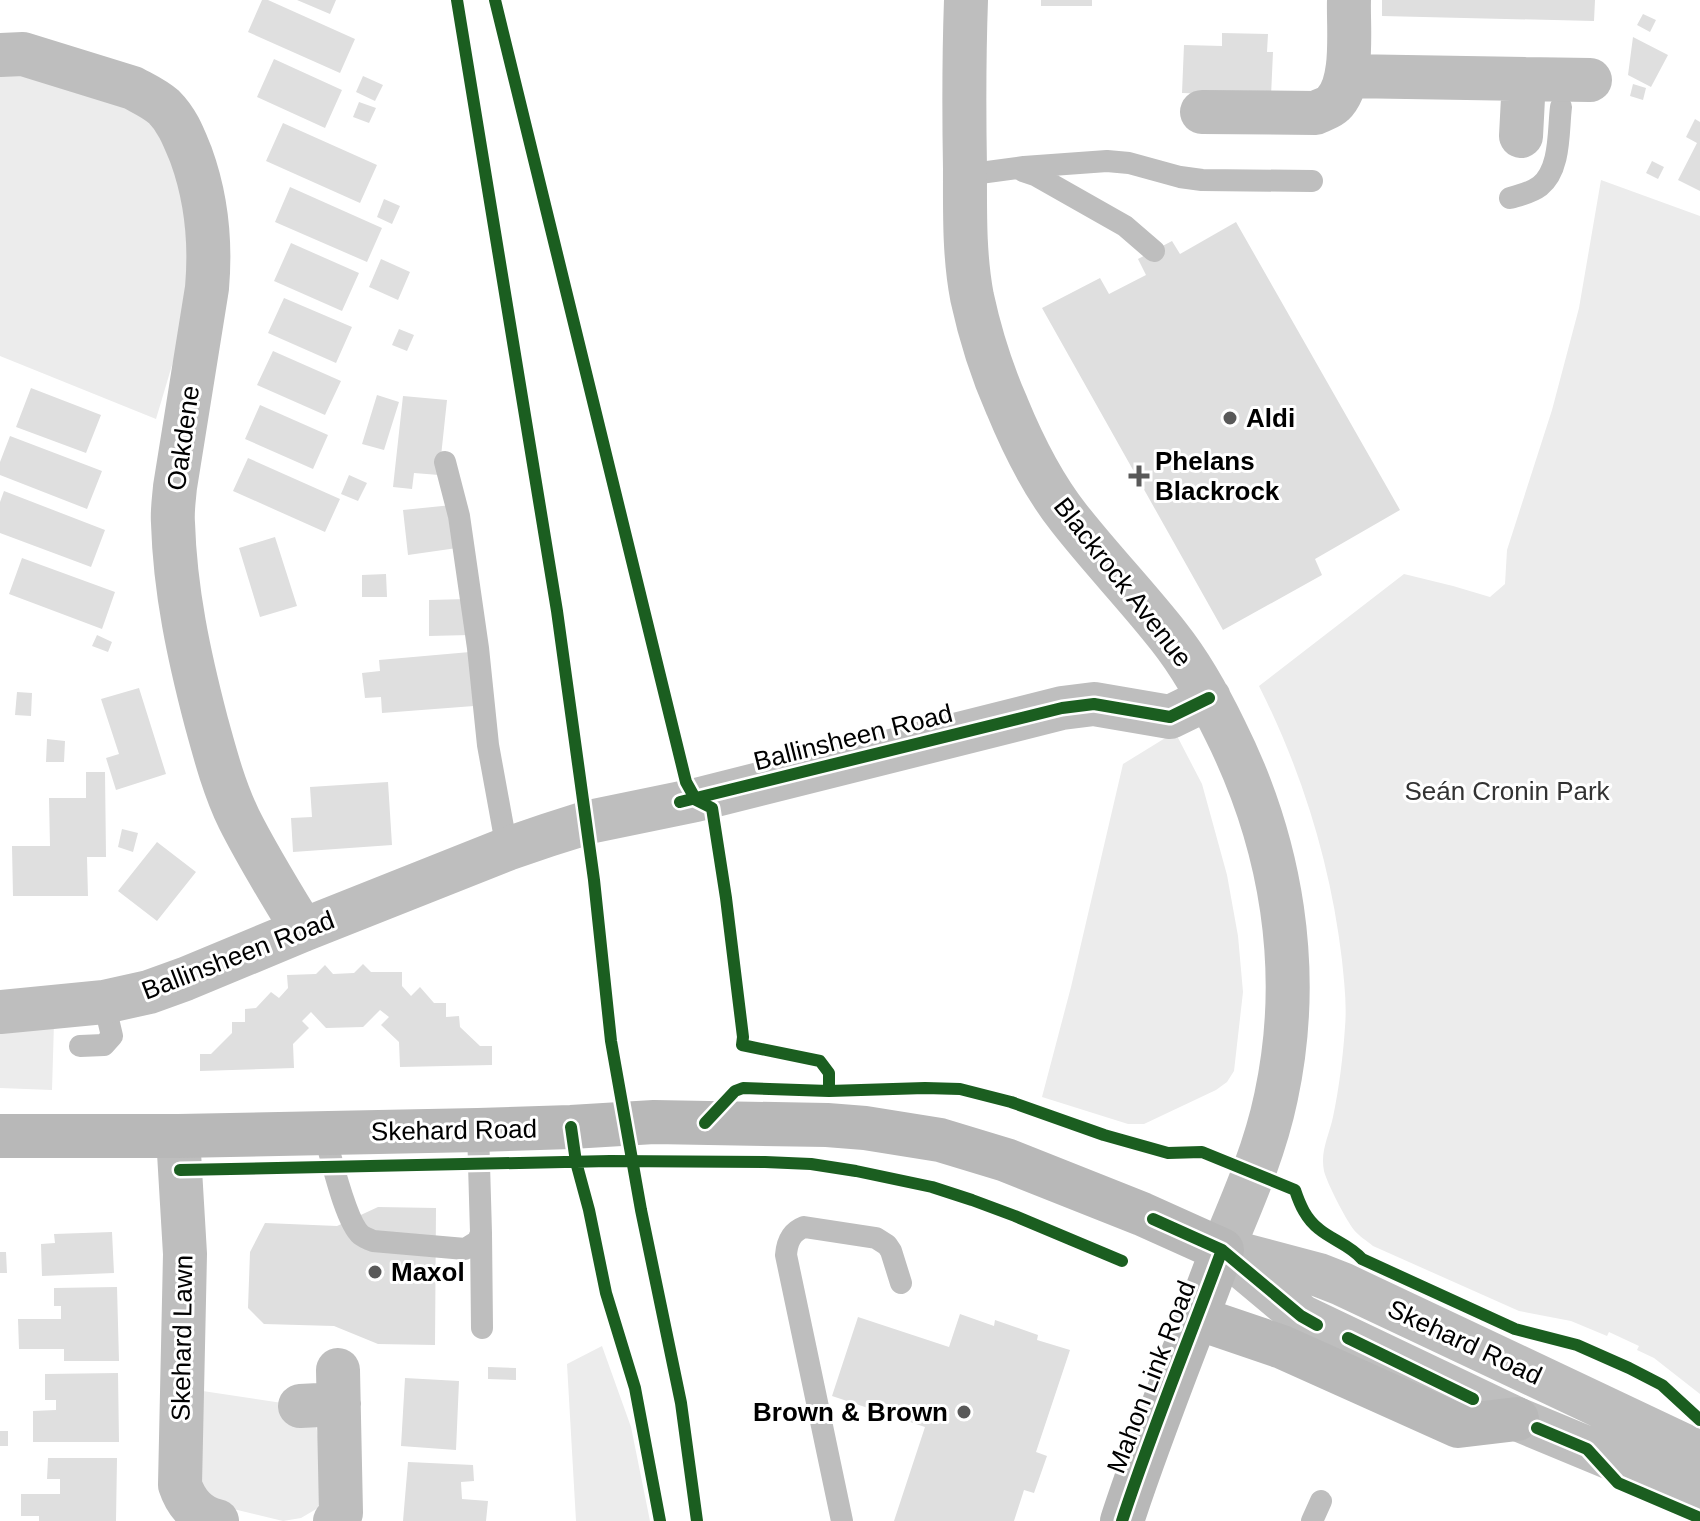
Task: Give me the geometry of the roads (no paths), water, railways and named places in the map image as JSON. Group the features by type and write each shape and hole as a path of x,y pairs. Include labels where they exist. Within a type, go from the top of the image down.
{"main road":[{"name":"Skehard Road","path":"0,1136 478,1130 654,1122 827,1125 940,1140 1006,1160 1114,1202 1222,1250"},
{"name":"Mahon Link Road","path":"1122,1521 1160,1411 1222,1250"},
{"path":"1197,1318 1282,1347 1458,1426 1517,1419"}],"street":[{"name":"Blackrock Avenue","path":"966,0 966,248 972,297 991,364 1024,445 1067,516 1170,638 1209,698 1253,791 1266,829 1282,903 1286,1024 1276,1097 1254,1173 1222,1250"},
{"path":"1202,112 1316,113 1332,105 1347,76 1349,0"},
{"name":"Oakdene","path":"0,55 23,54 133,88 150,97 175,119 193,161 207,210 210,261 172,520 182,617 218,764 239,818 303,930"},
{"path":"1347,76 1524,79 1576,94"},
{"path":"1521,136 1524,79"},
{"name":"Ballinsheen Road","path":"0,1012 104,1002 149,992 507,849 589,822 1062,708 1094,704 1170,717 1209,698"},
{"name":"Skehard Lawn","path":"178,1136 185,1254 180,1485 191,1506 206,1518 217,1521"},
{"name":"Skehard Road","path":"1222,1250 1301,1316 1517,1419 1700,1495"},
{"name":"Skehard Road","path":"1222,1250 1342,1284 1700,1453"},
{"path":"326,1394 341,1513 335,1521"}],"lane":[{"path":"1510,198 1530,193 1549,176 1576,94"},
{"path":"965,175 1107,161 1202,180 1312,181"},
{"path":"1015,168 1035,175 1125,226 1154,251"},
{"path":"445,462 459,516 488,745 507,849"},
{"path":"80,1046 104,1045 112,1036 104,1002"},
{"path":"478,1130 482,1328"},
{"path":"324,1133 348,1210 361,1235 373,1241 465,1249 478,1241 481,1233"},
{"path":"842,1521 786,1255 787,1244 797,1230 804,1227 876,1238 891,1251 901,1283"}],"place":[{"name":"Aldi","path":"1230,418"},
{"name":"Phelans Blackrock","path":"1139,476"},
{"name":"Maxol","path":"375,1272"},
{"name":"Brown & Brown","path":"964,1412"}],"park label":[{"name":"Seán Cronin Park","path":"1507,791"}]}
